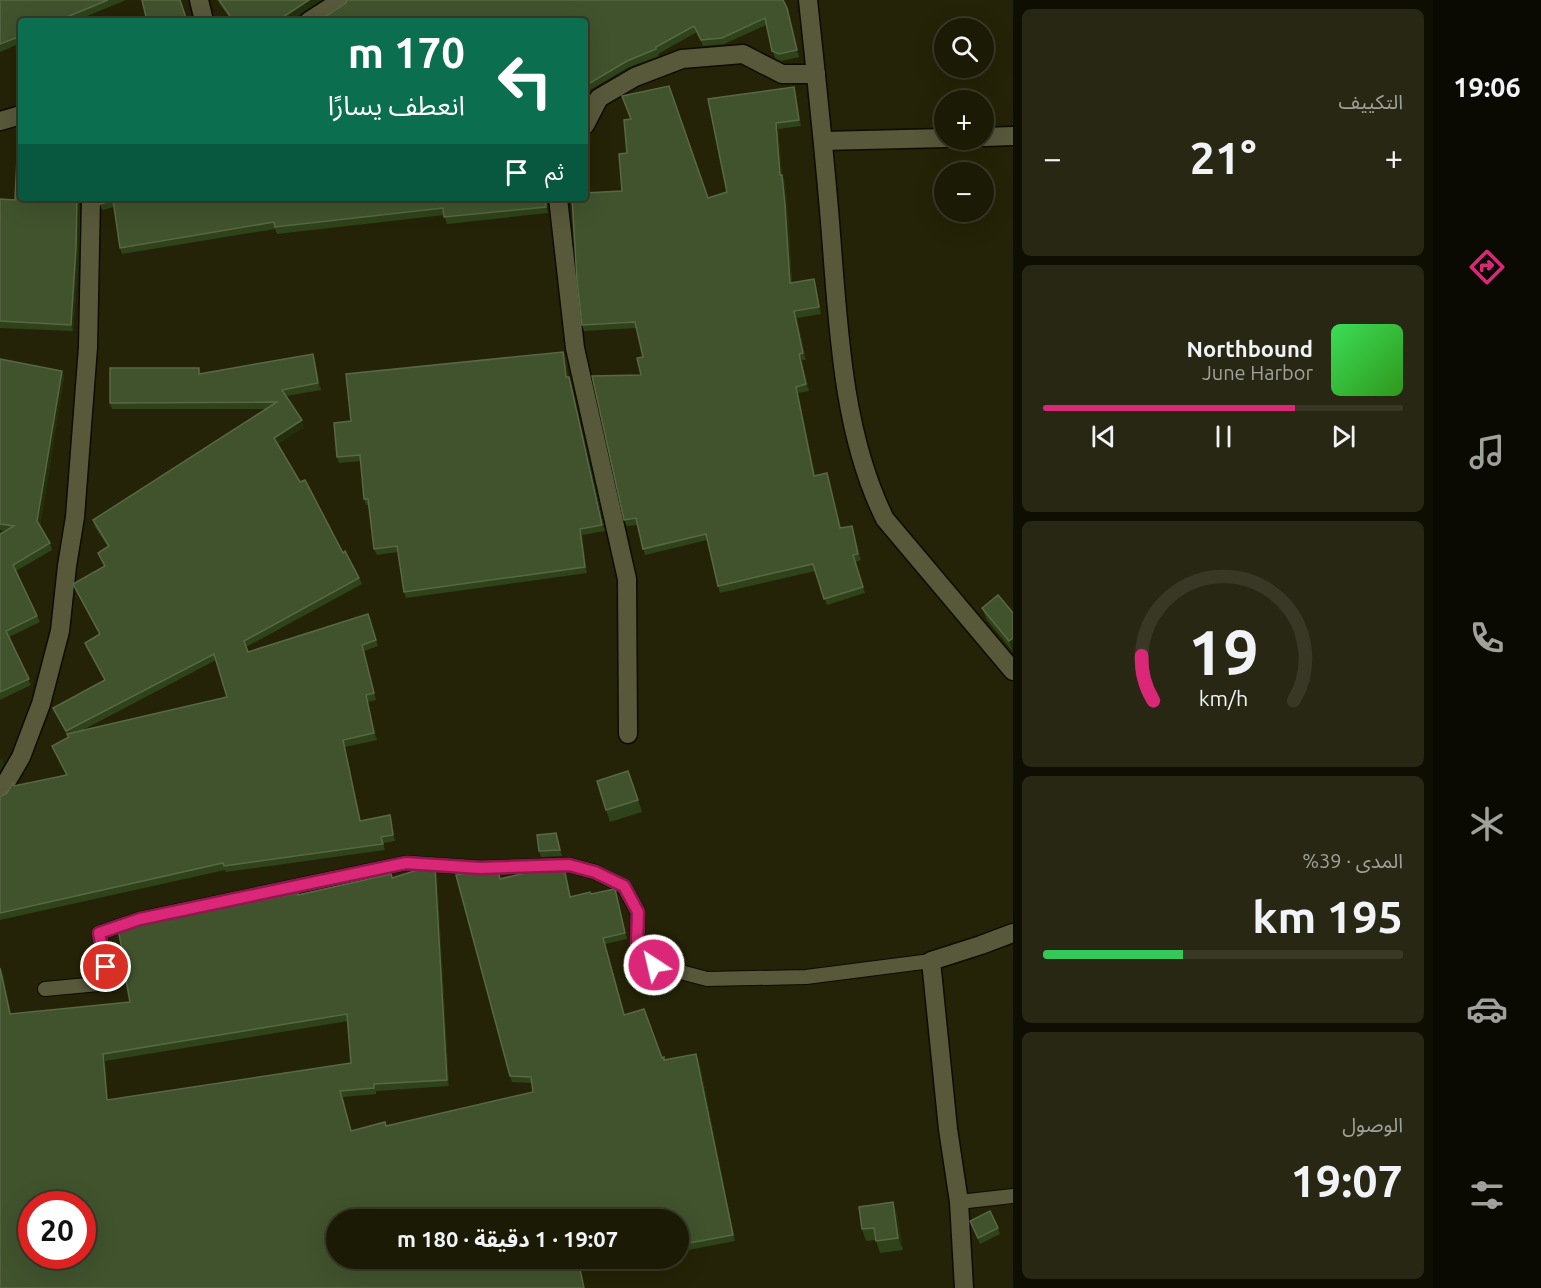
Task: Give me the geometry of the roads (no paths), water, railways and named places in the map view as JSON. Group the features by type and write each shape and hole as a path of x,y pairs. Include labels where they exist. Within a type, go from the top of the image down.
{"street":[{"path":"200,0 203,18"},
{"path":"314,18 342,0"},
{"path":"808,0 847,390 856,445 871,492 885,519 1013,671"},
{"path":"588,119 599,99 635,77 682,59 743,54 782,74 816,75"},
{"path":"0,121 18,116"},
{"path":"994,137 1013,136"},
{"path":"823,141 934,138"},
{"path":"0,793 21,757 41,704 60,631 75,518 88,347 91,201"},
{"path":"558,201 575,348 627,579 628,734"},
{"path":"964,1288 959,1202 948,1130 931,961 1013,933"}],"lane":[{"path":"45,989 109,983 99,933 140,919 406,863 480,868 569,865 595,872 624,886 638,912 637,944 654,965 708,979 806,977 931,961"},
{"path":"959,1202 1013,1196"}]}
